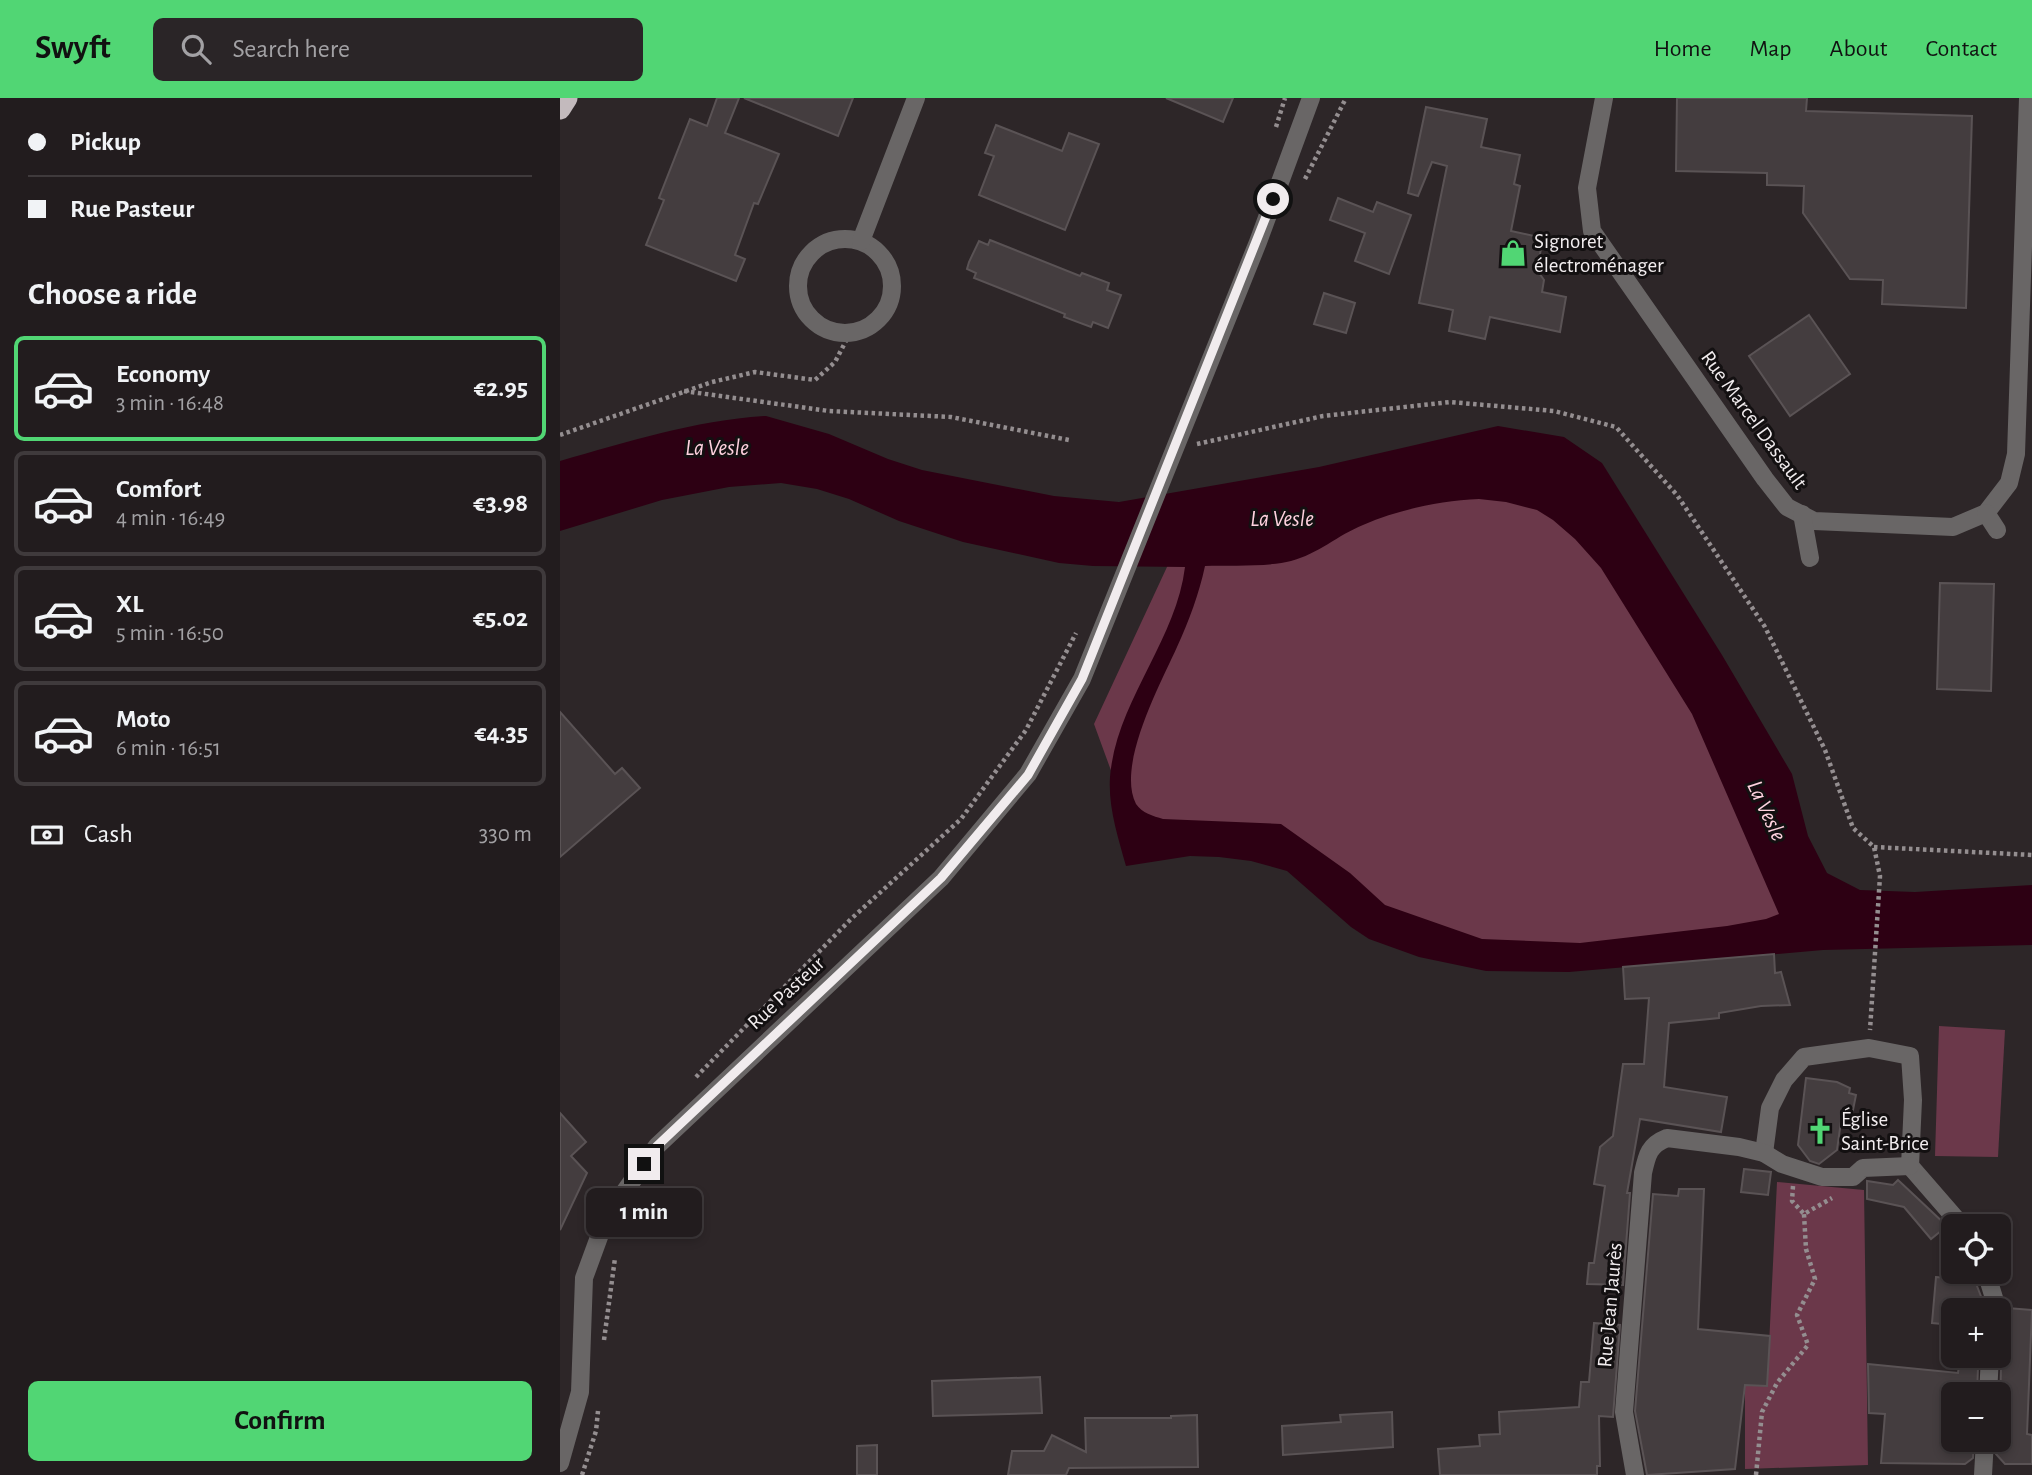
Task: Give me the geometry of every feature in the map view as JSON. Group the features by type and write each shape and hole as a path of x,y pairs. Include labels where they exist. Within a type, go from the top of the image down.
{"highway":[{"path":"560,109 567,98"}],"street":[{"path":"862,241 916,98"},
{"name":"Rue Pasteur","path":"560,1463 580,1392 584,1278 606,1218 657,1146 941,878 1028,775 1082,679 1258,242 1311,98"},
{"path":"1302,120 1325,98"},
{"name":"Rue Marcel Dassault","path":"1604,98 1587,188 1592,232 1787,507 1814,521 1953,527 1986,513 2009,483 2016,454 2028,98"},
{"path":"846,238 862,241 875,249 886,261 892,292 887,307 878,320 865,329 850,333 827,330 808,317 799,296 799,273 806,258 817,247 831,240 846,238"},
{"path":"1986,513 1997,530"},
{"path":"1802,514 1810,558"},
{"path":"1910,1166 1863,1168 1853,1177 1822,1177 1782,1164 1764,1153 1770,1108 1784,1080 1804,1057 1869,1048 1910,1056 1913,1100 1910,1166 1952,1214"},
{"name":"Rue Jean Jaurès","path":"1635,1475 1624,1412 1643,1173 1648,1152 1658,1142 1667,1138 1739,1147 1764,1153"},
{"path":"1983,1475 1984,1452"}],"path":[{"path":"560,435 684,391 755,372 815,380 835,362 850,333"},
{"path":"684,391 829,411 951,417 1069,440"},
{"path":"1192,445 1323,416 1450,402 1554,411 1616,426 1677,495 1765,627 1825,750 1853,828 1874,847 1880,876 1869,1048"},
{"path":"1874,847 2032,855"},
{"path":"1756,1475 1762,1412 1777,1383 1808,1345 1797,1315 1815,1279 1806,1249 1804,1214"},
{"path":"603,1350 615,1258"},
{"path":"582,1475 596,1431 598,1404"}],"shaded area":[{"path":"1576,460 1829,895 1788,945 1489,956 1334,897 1271,847 1132,828 1094,724 1193,511"},
{"path":"1939,1026 2005,1030 1998,1157 1935,1156"},
{"path":"1777,1182 1864,1190 1868,1465 1745,1469 1745,1385 1767,1386"}],"water":[{"name":"La Vesle","path":"766,416 829,434 922,470 1054,496 1119,502 1319,467 1498,426 1564,437 1602,463 1722,655 1792,774 1808,836 1827,873 1860,890 1915,892 2032,885 2032,945 1823,950 1569,972 1486,971 1419,957 1369,939 1351,927 1287,871 1251,861 1190,856 1126,866 1111,799 1110,777 1115,749 1134,697 1170,620 1185,567 1059,563 963,542 899,521 849,499 817,489 781,483 729,487 662,500 560,531 560,461 662,433 740,418","holes":["1479,499 1537,510 1553,520 1575,539 1601,568 1692,714 1779,914 1727,926 1580,943 1482,939 1385,905 1350,873 1281,824 1163,819 1145,812 1136,804 1131,788 1136,747 1152,702 1190,617 1205,566 1282,563 1310,554 1363,525 1391,514 1450,502"]}],"building":[{"path":"717,98 739,98 725,133 779,154 758,204 754,203 735,255 745,259 736,281 646,245 664,200 659,198 690,119 707,126"},
{"path":"744,98 853,98 838,136"},
{"path":"1166,98 1233,98 1223,122"},
{"path":"1677,98 1807,98 1806,111 1972,116 1966,308 1882,304 1883,280 1850,279 1803,213 1804,186 1767,185 1767,173 1676,171"},
{"path":"1426,107 1487,119 1481,147 1520,155 1514,184 1520,186 1511,231 1543,238 1537,270 1544,280 1542,292 1566,297 1560,332 1490,317 1485,339 1449,331 1453,310 1419,303 1447,166 1432,162 1418,196 1408,193"},
{"path":"996,125 1062,151 1069,133 1099,144 1065,230 979,195 994,156 985,153"},
{"path":"1338,198 1373,212 1377,202 1411,215 1389,274 1355,261 1365,233 1330,220"},
{"path":"990,240 1080,276 1082,273 1109,283 1107,290 1121,295 1108,328 1093,322 1091,327 1064,317 1065,314 974,278 976,273 967,269 969,262 979,241 988,245"},
{"path":"1324,293 1355,303 1346,333 1314,324"},
{"path":"1809,315 1850,374 1790,416 1749,356"},
{"path":"1940,583 1994,584 1991,691 1937,689"},
{"path":"560,712 615,774 622,768 640,788 560,857"},
{"path":"1774,954 1775,973 1781,972 1790,1005 1761,1006 1719,1013 1719,1018 1669,1023 1664,1087 1727,1097 1721,1132 1640,1119 1627,1193 1630,1193 1623,1285 1587,1284 1589,1263 1594,1263 1605,1186 1594,1184 1600,1147 1613,1136 1623,1064 1644,1064 1649,998 1625,999 1623,967"},
{"name":"Église Saint-Brice","path":"1806,1078 1837,1082 1850,1088 1849,1093 1856,1095 1852,1115 1842,1114 1837,1150 1819,1164 1810,1161 1798,1145"},
{"path":"560,1113 586,1142 571,1156 587,1173 560,1230"},
{"path":"1744,1169 1771,1172 1768,1195 1741,1192"},
{"path":"1898,1180 1941,1220 1941,1231 1931,1239 1904,1207 1867,1199 1867,1181 1893,1185"},
{"path":"1679,1189 1704,1189 1698,1329 1770,1336 1767,1386 1745,1385 1735,1469 1647,1475 1635,1411 1653,1194 1678,1196"},
{"path":"1936,1277 1941,1278 1941,1284 1976,1284 1982,1298 1941,1298 1941,1324 1932,1323"},
{"path":"2011,1308 2032,1310 2027,1434 2032,1435 2032,1464 2005,1464 1996,1454 2011,1452 2011,1382 2001,1382 2001,1368 2011,1368"},
{"path":"1594,1323 1620,1325 1613,1417 1599,1416 1600,1466 1597,1466 1597,1475 1440,1475 1438,1449 1480,1446 1479,1435 1500,1434 1499,1412 1579,1407 1581,1382 1589,1382"},
{"path":"1868,1364 1958,1373 1959,1368 1978,1368 1977,1382 1941,1382 1941,1452 1973,1452 1973,1458 1965,1464 1881,1463 1885,1414 1869,1413"},
{"path":"1040,1377 1042,1413 933,1416 932,1381"},
{"path":"1392,1412 1393,1447 1283,1455 1282,1426 1341,1422 1340,1415"},
{"path":"1197,1415 1198,1467 1069,1468 1066,1475 1008,1475 1012,1451 1044,1451 1052,1435 1086,1452 1085,1418 1171,1418"},
{"path":"877,1445 877,1475 857,1475 857,1446"}],"place":[{"name":"Signoret électroménager","path":"1513,253"},
{"name":"Église Saint-Brice","path":"1820,1131"}],"route":[{"path":"644,1164 657,1146 941,878 1028,775 1082,679 1273,199"}]}
